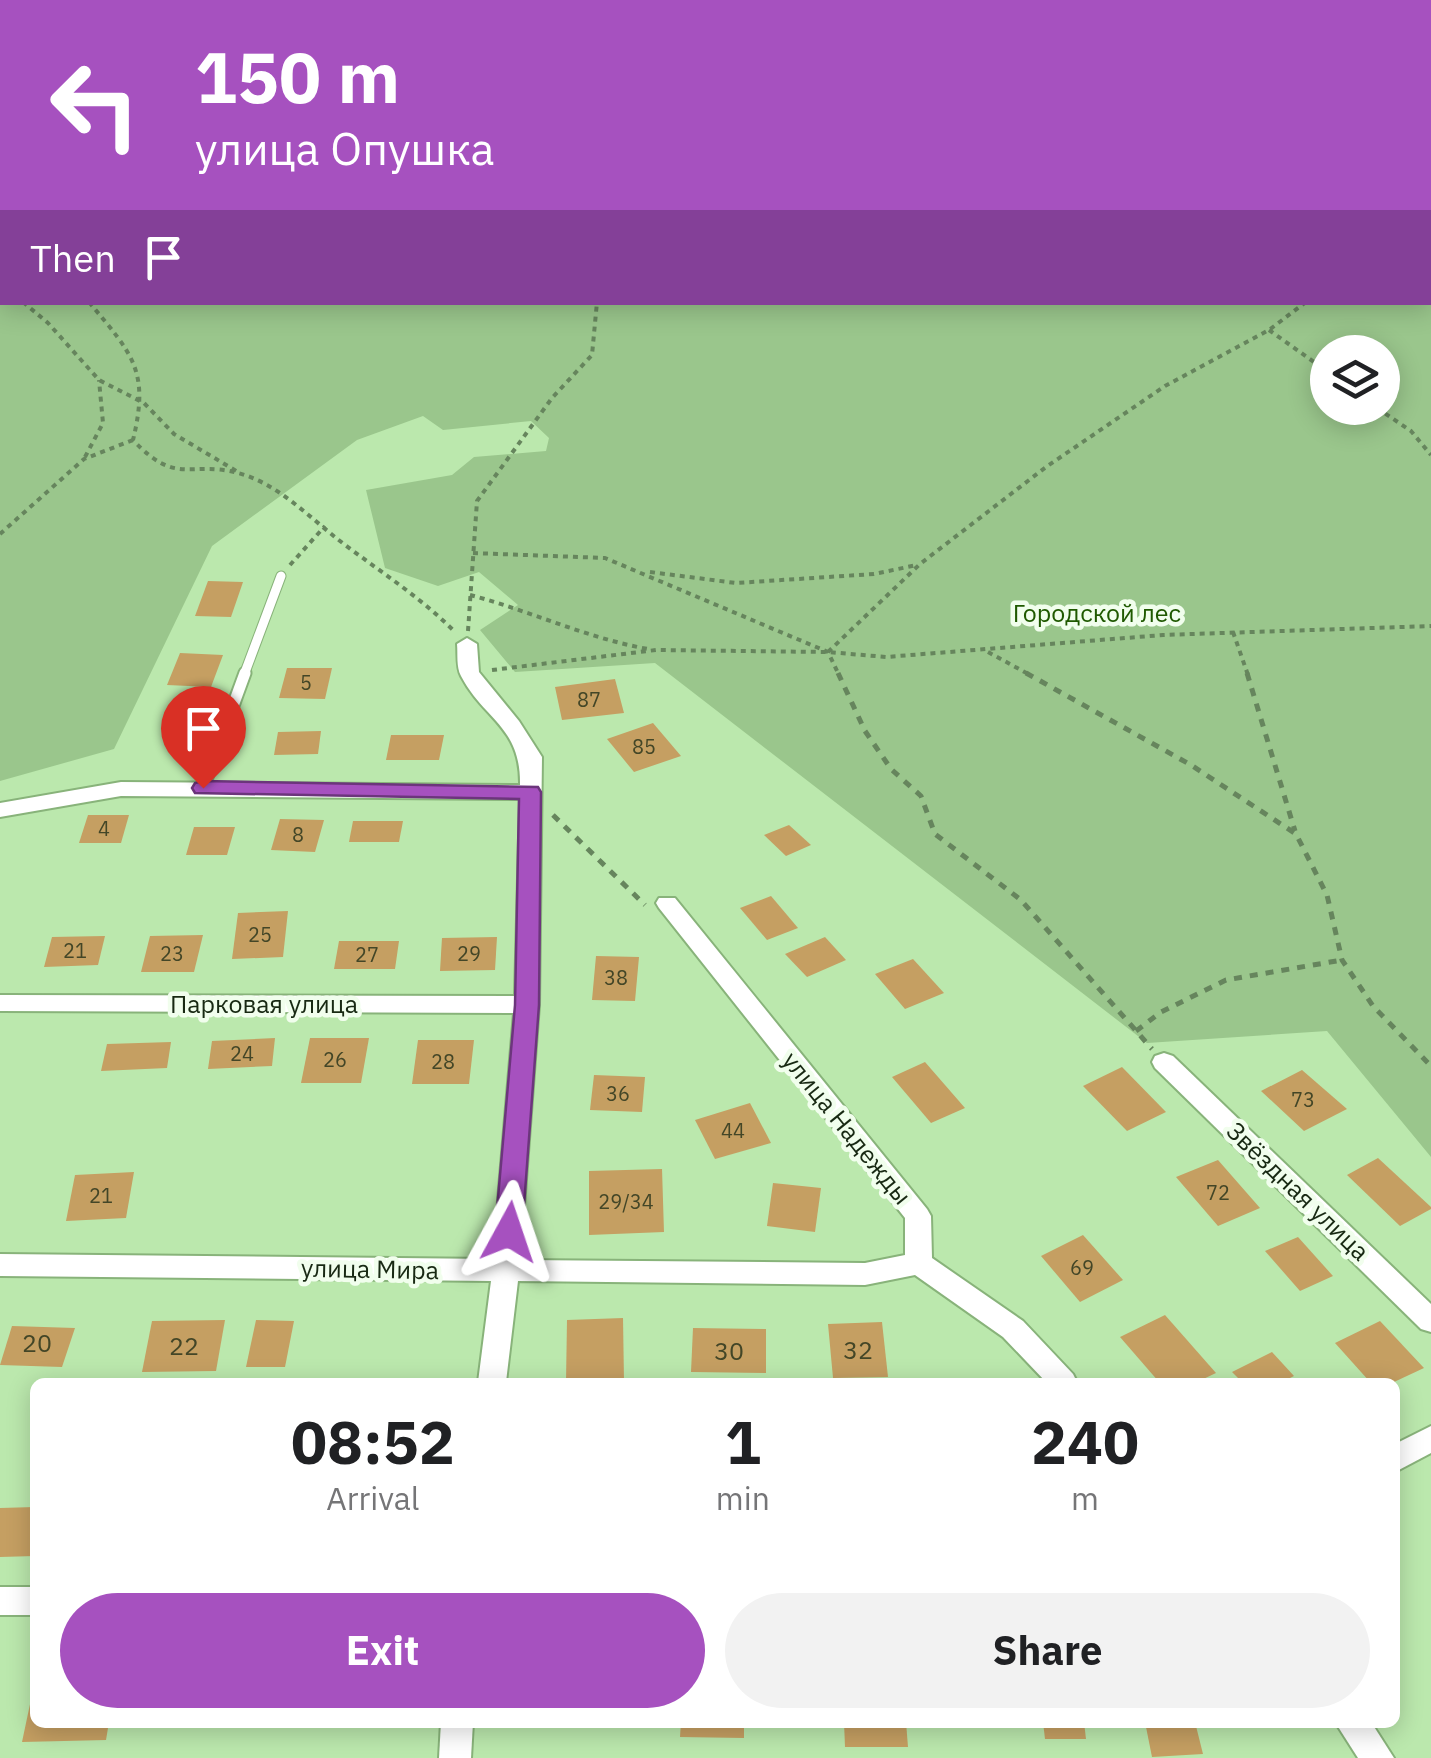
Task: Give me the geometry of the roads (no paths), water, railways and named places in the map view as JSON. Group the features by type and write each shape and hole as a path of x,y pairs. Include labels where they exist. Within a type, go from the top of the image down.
{"street":[{"path":"467,644 469,673 512,726 530,757 527,1005 506,1270 492,1378"},
{"path":"0,810 120,789 530,792"},
{"name":"улица Надежды","path":"667,903 918,1216 919,1263"},
{"name":"Парковая улица","path":"0,1004 527,1005"},
{"name":"Звёздная улица","path":"1164,1062 1431,1321"},
{"path":"919,1263 1013,1329 1059,1378"},
{"name":"улица Мира","path":"0,1265 865,1274 919,1263"},
{"path":"1400,1456 1431,1438"},
{"path":"0,1601 30,1602"},
{"path":"455,1758 457,1728"},
{"path":"1355,1728 1378,1758"}],"lane":[{"path":"203,788 280,576"}],"park label":[{"name":"Городской лес","path":"1097,613"}]}
